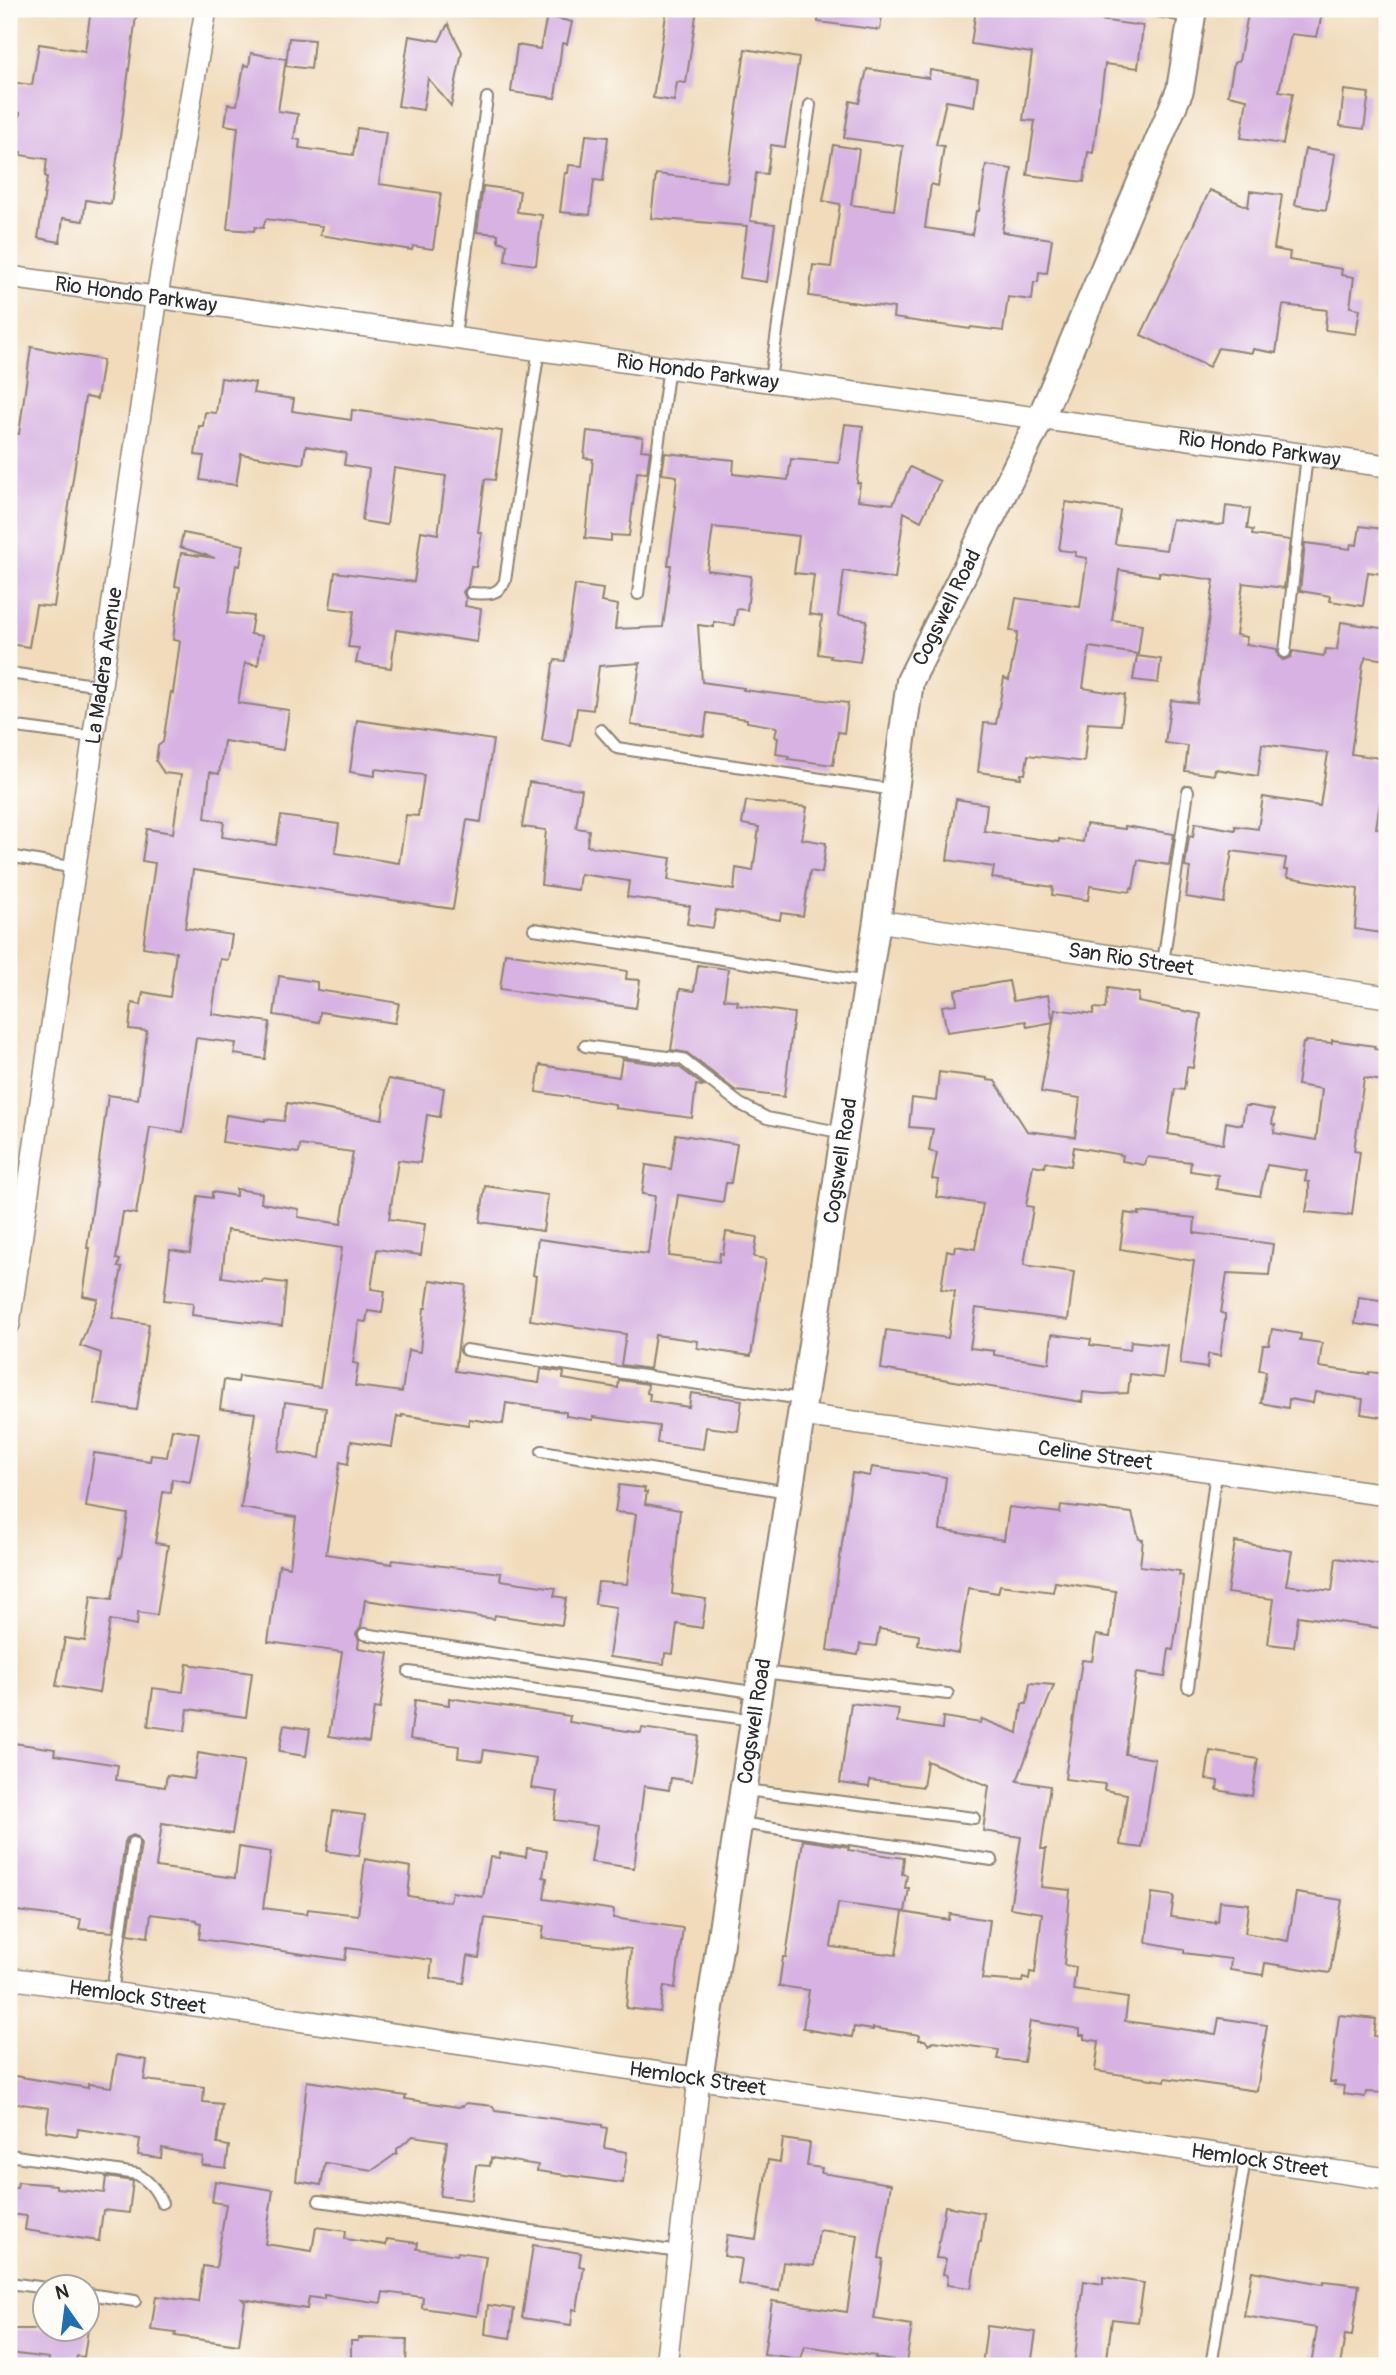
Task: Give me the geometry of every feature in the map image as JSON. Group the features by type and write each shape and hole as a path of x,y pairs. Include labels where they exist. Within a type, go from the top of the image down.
{"street":[{"name":"La Madera Avenue","path":"9,1324 157,296 206,9"},
{"name":"Cogswell Road","path":"666,2366 699,2079 877,921 910,681 1041,417 1180,90 1192,13"},
{"name":"Rio Hondo Parkway","path":"9,277 1387,466"},
{"name":"San Rio Street","path":"877,921 1387,997"},
{"name":"Celine Street","path":"803,1407 1387,1495"},
{"name":"Hemlock Street","path":"9,1978 1387,2179"}],"lane":[{"path":"1146,9 1192,13"},
{"path":"454,336 487,98"},
{"path":"770,380 810,105"},
{"path":"471,593 491,595 502,588 505,581 539,348"},
{"path":"638,594 669,366"},
{"path":"1286,652 1307,455"},
{"path":"9,673 101,686"},
{"path":"9,726 94,737"},
{"path":"601,730 617,748 895,790"},
{"path":"1163,963 1188,791"},
{"path":"9,856 75,868"},
{"path":"534,929 867,982"},
{"path":"585,1046 682,1059 740,1104 767,1118 845,1133"},
{"path":"466,1350 803,1407"},
{"path":"542,1451 790,1492"},
{"path":"1188,1687 1216,1471"},
{"path":"364,1634 761,1683 948,1694"},
{"path":"409,1672 754,1720"},
{"path":"743,1789 974,1818"},
{"path":"738,1822 992,1860"},
{"path":"113,1993 133,1843"},
{"path":"9,2155 137,2174 148,2180 162,2203"},
{"path":"1211,2366 1245,2159"},
{"path":"319,2201 679,2252"},
{"path":"9,2283 32,2286"},
{"path":"102,2296 135,2301"}],"building":[{"path":"91,9 137,9 111,204 86,200 83,221 63,218 60,242 38,238 47,159 20,155 21,152 15,151 20,113 9,111 9,82 32,85 39,44 85,51"},
{"path":"667,9 697,9 686,83 677,82 674,101 653,98"},
{"path":"819,9 883,9 880,30 818,22"},
{"path":"976,9 1021,9 1143,26 1138,68 1105,64 1093,153 1088,152 1084,182 1027,175 1035,121 1023,120 1032,53 971,44"},
{"path":"1249,9 1323,9 1317,37 1291,34 1279,91 1293,93 1283,144 1241,138 1247,99 1228,95 1234,63 1239,61"},
{"path":"547,16 572,22 567,44 562,43 555,98 511,92 517,45 540,49"},
{"path":"448,24 462,52 451,106 428,78 423,110 398,106 409,36 439,41"},
{"path":"289,38 314,40 311,69 286,66"},
{"path":"745,49 799,58 785,147 771,145 767,174 756,173 750,221 775,224 767,282 740,278 747,226 651,218 656,174 727,182"},
{"path":"251,53 286,59 278,111 298,114 294,139 300,140 299,148 353,155 357,128 386,132 379,184 441,193 433,249 413,246 412,250 320,235 322,226 266,219 263,228 255,227 254,231 227,229 238,127 225,125 228,104 237,105 244,65 249,66"},
{"path":"867,69 929,78 930,70 978,78 974,106 946,101 936,145 944,146 938,186 931,184 925,228 972,235 976,211 979,211 986,165 1012,169 1002,232 1052,239 1047,273 1039,272 1038,282 1034,282 1032,300 1008,297 1003,331 893,318 894,308 809,296 813,265 831,267 840,204 823,201 833,145 859,149 851,205 894,210 903,146 844,138 850,101 859,103"},
{"path":"1344,90 1369,93 1364,129 1340,126"},
{"path":"586,135 608,137 603,181 594,180 590,215 560,212 565,173 568,173 569,165 582,166"},
{"path":"1305,149 1335,154 1326,210 1295,205"},
{"path":"483,186 520,191 517,212 542,215 536,265 505,261 507,244 498,241 498,234 477,232"},
{"path":"1210,190 1248,207 1250,191 1282,195 1274,249 1290,252 1289,260 1342,269 1341,275 1354,277 1350,307 1360,309 1356,334 1325,330 1327,310 1283,305 1276,353 1218,348 1209,367 1141,335"},
{"path":"31,347 103,360 97,399 85,397 54,607 36,605 29,647 9,644 9,433 19,434"},
{"path":"221,378 255,383 253,393 294,399 292,411 351,420 352,410 502,431 495,480 485,479 478,532 482,533 476,567 471,566 468,586 463,592 465,606 481,609 477,642 396,630 391,668 356,663 359,648 348,647 354,611 330,608 335,572 414,582 421,531 438,534 446,476 394,468 387,525 362,521 369,469 344,465 346,453 306,446 303,464 241,454 236,485 200,480 204,456 195,455 199,426 203,426 205,412 216,413"},
{"path":"845,424 863,426 857,483 860,483 858,500 893,504 910,467 940,481 921,521 904,512 895,579 844,571 838,616 867,620 860,662 818,654 822,616 809,614 814,575 794,573 799,536 713,527 707,570 751,576 747,610 737,609 734,625 714,622 714,627 698,625 702,682 848,703 844,733 838,732 833,765 788,759 789,756 776,754 777,727 747,722 747,719 707,713 704,736 631,725 640,663 599,666 593,710 577,708 571,746 542,741 553,664 555,660 565,661 575,585 603,589 601,602 618,605 615,629 663,627 671,565 668,565 677,476 662,474 665,453 734,460 733,474 788,480 791,459 839,463"},
{"path":"587,431 643,437 641,450 650,451 647,473 637,472 629,536 611,535 611,541 585,538 593,459 584,458"},
{"path":"1066,502 1120,510 1115,544 1166,550 1172,519 1218,525 1224,524 1226,506 1250,509 1247,529 1253,530 1252,535 1290,540 1284,588 1243,583 1236,635 1247,637 1246,644 1277,649 1278,656 1283,660 1291,657 1293,651 1324,656 1326,649 1337,650 1341,622 1387,629 1387,660 1366,657 1363,664 1351,754 1387,759 1376,828 1387,830 1387,934 1355,929 1358,889 1287,877 1288,870 1284,870 1286,858 1232,851 1224,903 1186,897 1190,868 1185,867 1189,836 1193,837 1195,823 1235,830 1235,826 1258,829 1263,797 1320,806 1328,753 1262,744 1258,776 1215,769 1214,775 1185,771 1188,746 1165,743 1171,700 1197,703 1214,580 1159,572 1159,576 1119,570 1112,620 1142,624 1138,654 1089,647 1083,688 1125,695 1121,725 1088,723 1084,762 1028,755 1025,774 1021,774 1021,778 978,772 984,723 996,724 1004,678 1009,680 1018,632 1010,631 1016,598 1080,607 1087,558 1075,556 1076,552 1059,550"},
{"path":"1360,526 1383,529 1381,545 1387,546 1382,574 1368,572 1363,606 1330,601 1331,596 1300,591 1305,543 1350,549 1351,544 1357,545"},
{"path":"183,533 244,545 240,566 236,565 228,613 253,616 250,634 262,636 258,665 245,663 238,703 289,710 283,750 224,741 219,774 210,772 205,818 224,822 222,837 276,845 281,816 339,824 335,853 399,863 406,815 418,816 424,775 375,769 375,776 350,772 357,720 493,740 481,822 467,820 453,909 193,870 185,928 232,935 228,960 220,959 212,1014 270,1022 265,1059 234,1054 236,1043 196,1038 183,1132 150,1127 136,1214 123,1212 116,1259 120,1260 118,1267 122,1268 112,1318 149,1324 137,1410 94,1404 101,1353 80,1346 98,1299 83,1296 108,1095 138,1099 147,1031 129,1029 132,1003 141,1005 143,992 170,997 176,952 143,947 155,863 142,861 147,829 173,833 181,775 164,773 156,761 158,746 163,742 171,692 173,693 180,641 173,640 180,587 175,586 181,553 215,558 180,547"},
{"path":"1137,656 1161,659 1158,683 1133,680"},
{"path":"529,782 582,789 576,828 589,830 587,846 671,858 668,880 734,890 736,868 753,871 759,827 742,824 746,801 807,807 802,839 826,843 822,873 810,871 803,916 781,913 780,920 716,910 713,928 687,924 690,906 627,897 629,881 580,874 578,890 541,885 546,830 522,827"},
{"path":"956,799 987,804 984,831 1059,842 1059,839 1083,842 1086,824 1125,829 1125,826 1174,834 1169,865 1138,860 1133,889 1131,888 1130,892 1090,886 1088,900 1052,895 1053,887 992,878 994,867 947,860"},
{"path":"505,953 627,971 626,979 640,980 636,1008 500,989"},
{"path":"698,965 728,969 724,999 738,1001 737,1005 794,1013 784,1097 736,1091 687,1053 671,1050 680,989 694,991"},
{"path":"279,976 317,982 317,990 399,1003 395,1023 320,1012 319,1022 274,1015"},
{"path":"1009,981 1013,1001 1048,995 1053,1022 1027,1027 1026,1021 947,1032 942,1006 957,1004 955,990"},
{"path":"1108,988 1139,993 1138,1002 1201,1014 1193,1068 1187,1067 1184,1090 1175,1089 1168,1134 1223,1144 1226,1122 1242,1125 1245,1106 1274,1110 1274,1133 1316,1140 1322,1089 1297,1085 1303,1043 1306,1041 1332,1043 1332,1040 1375,1046 1374,1049 1387,1051 1383,1081 1364,1078 1354,1151 1360,1152 1352,1215 1306,1212 1309,1194 1309,1182 1305,1181 1307,1171 1267,1165 1260,1196 1216,1189 1218,1175 1190,1171 1191,1162 1147,1157 1145,1165 1122,1161 1123,1155 1074,1147 1071,1166 1046,1162 1045,1167 1033,1165 1026,1206 1033,1207 1024,1265 1074,1272 1068,1320 976,1308 970,1348 994,1351 994,1355 1049,1363 1052,1334 1091,1339 1090,1345 1130,1350 1131,1341 1167,1345 1163,1378 1130,1374 1128,1393 1083,1392 1082,1402 881,1369 886,1330 948,1338 955,1291 941,1289 947,1250 954,1252 955,1246 975,1249 983,1204 936,1197 939,1180 932,1179 937,1153 929,1151 933,1129 909,1127 912,1098 936,1101 939,1072 987,1078 995,1081 1027,1131 1075,1137 1080,1098 1041,1092 1055,1009 1093,1014 1094,1008 1105,1009"},
{"path":"622,1059 679,1067 704,1086 696,1085 692,1118 615,1108 615,1104 536,1092 540,1065 619,1077"},
{"path":"388,1079 444,1088 440,1117 427,1115 420,1163 398,1160 389,1219 425,1224 421,1255 377,1249 371,1289 385,1291 382,1313 368,1311 366,1322 359,1321 353,1363 358,1364 355,1386 402,1392 408,1350 420,1352 430,1280 466,1285 455,1371 539,1383 541,1369 564,1372 563,1379 618,1388 619,1380 648,1384 649,1401 689,1407 691,1393 742,1400 738,1431 706,1427 703,1449 657,1443 659,1426 566,1416 566,1412 506,1403 503,1424 469,1419 469,1425 402,1415 397,1416 392,1447 351,1441 348,1464 340,1462 326,1554 392,1564 393,1560 501,1573 500,1580 556,1588 554,1596 566,1598 562,1625 495,1615 494,1619 365,1600 361,1627 356,1634 359,1640 358,1648 389,1653 380,1709 374,1708 369,1742 329,1736 342,1652 268,1642 279,1565 290,1567 296,1517 241,1508 255,1413 220,1409 224,1380 238,1382 239,1376 320,1387 342,1248 227,1230 222,1277 262,1283 263,1280 286,1283 282,1326 192,1315 193,1303 164,1300 170,1250 190,1253 198,1196 212,1198 212,1192 236,1196 236,1189 262,1193 261,1203 299,1209 298,1217 341,1224 353,1152 300,1145 299,1153 222,1142 226,1115 284,1121 287,1103 382,1119","holes":["285,1402 326,1408 320,1458 279,1451"]},
{"path":"676,1134 737,1144 731,1183 726,1183 723,1202 678,1195 669,1256 719,1262 726,1232 757,1237 754,1257 766,1259 751,1356 697,1348 698,1341 655,1335 650,1369 621,1365 626,1334 530,1320 538,1239 648,1254 655,1196 642,1194 646,1165 671,1169"},
{"path":"485,1186 548,1195 543,1231 480,1222"},
{"path":"1139,1212 1195,1218 1194,1233 1273,1244 1269,1275 1227,1273 1221,1313 1225,1314 1225,1320 1220,1356 1208,1354 1207,1368 1180,1364 1194,1261 1120,1249 1125,1213 1139,1215"},
{"path":"1359,1297 1387,1301 1387,1328 1355,1324"},
{"path":"1272,1329 1301,1334 1300,1340 1322,1343 1319,1367 1387,1374 1387,1418 1361,1414 1363,1399 1315,1392 1313,1403 1289,1399 1288,1408 1261,1403 1266,1371 1259,1370 1263,1345 1269,1345"},
{"path":"172,1429 199,1433 190,1482 172,1479 171,1493 163,1492 155,1543 168,1545 157,1615 138,1612 137,1625 110,1620 99,1693 56,1686 65,1638 85,1641 91,1596 112,1599 119,1557 121,1558 128,1514 86,1507 94,1453 150,1461 151,1455 167,1457"},
{"path":"872,1467 946,1477 940,1530 1004,1540 1009,1507 1060,1513 1061,1505 1132,1513 1139,1539 1143,1540 1140,1566 1180,1571 1179,1575 1183,1576 1179,1612 1173,1650 1169,1649 1165,1677 1136,1673 1125,1754 1155,1759 1142,1848 1120,1845 1127,1794 1104,1790 1105,1784 1065,1779 1082,1660 1092,1661 1096,1635 1110,1637 1116,1591 1055,1582 1053,1592 1000,1585 998,1593 968,1588 958,1653 918,1645 919,1635 879,1629 876,1646 860,1644 858,1655 827,1650 852,1473 870,1476"},
{"path":"619,1485 645,1488 645,1504 680,1510 672,1594 706,1599 702,1628 677,1624 673,1654 665,1653 664,1664 609,1657 616,1607 595,1604 598,1582 627,1584 636,1514 615,1512"},
{"path":"1235,1542 1292,1551 1286,1585 1332,1591 1336,1558 1387,1566 1387,1629 1298,1616 1294,1647 1268,1644 1274,1599 1227,1593"},
{"path":"187,1664 252,1673 246,1717 188,1709 185,1731 148,1726 153,1688 183,1692"},
{"path":"1030,1683 1054,1685 1017,1781 1050,1786 1041,1849 1046,1849 1041,1887 1070,1890 1064,1965 1076,1967 1073,1990 1128,1998 1125,2021 1216,2034 1219,2018 1267,2025 1257,2091 1095,2071 1099,2041 1084,2039 1084,2035 1080,2035 1080,2029 1030,2021 1024,2062 997,2059 999,2050 934,2041 929,2045 925,2040 919,2040 920,2035 854,2027 852,2037 810,2030 803,2028 809,1990 779,1986 783,1957 786,1957 803,1840 904,1858 902,1874 907,1875 905,1888 909,1888 905,1912 838,1903 831,1947 896,1955 903,1912 949,1920 950,1914 990,1920 982,1979 1022,1982 1023,1978 1029,1980 1030,1972 1035,1973 1042,1913 1010,1908 1021,1837 983,1831 989,1786 927,1761 923,1787 870,1780 869,1787 840,1783 851,1703 899,1709 897,1722 942,1729 943,1717 980,1723 982,1719 1018,1733 1022,1704 1027,1704"},
{"path":"449,1698 570,1716 569,1722 621,1730 641,1733 642,1728 699,1736 692,1781 671,1778 669,1790 644,1786 634,1868 591,1862 597,1826 554,1820 558,1792 531,1788 536,1758 484,1750 482,1761 458,1758 459,1746 410,1739 415,1700 449,1705"},
{"path":"284,1725 310,1729 306,1756 279,1752"},
{"path":"14,1743 55,1749 54,1755 118,1765 116,1780 165,1787 167,1775 194,1779 198,1753 244,1761 232,1834 162,1823 156,1867 235,1878 239,1847 271,1852 263,1908 307,1914 308,1909 358,1915 365,1859 411,1867 408,1896 450,1902 452,1892 483,1897 490,1857 499,1858 500,1853 526,1857 527,1848 547,1851 543,1877 547,1878 544,1899 614,1910 613,1918 683,1928 675,1988 664,1986 660,2012 626,2008 631,1949 542,1938 544,1926 485,1918 479,1958 468,1956 464,1983 430,1978 432,1960 347,1948 345,1960 199,1939 201,1923 197,1920 151,1914 148,1937 128,1934 141,1844 138,1837 133,1835 125,1842 113,1932 79,1929 81,1919 9,1910 9,1782"},
{"path":"1210,1751 1258,1759 1252,1796 1217,1790 1218,1781 1206,1779"},
{"path":"333,1811 365,1815 359,1856 327,1851"},
{"path":"1152,1893 1174,1896 1171,1917 1215,1923 1218,1922 1220,1901 1249,1904 1245,1933 1288,1941 1296,1893 1342,1900 1330,1973 1265,1963 1263,1975 1230,1970 1231,1959 1184,1953 1184,1949 1146,1942"},
{"path":"1339,2015 1376,2019 1374,2036 1387,2038 1387,2093 1366,2092 1365,2097 1343,2094 1344,2086 1330,2082"},
{"path":"117,2055 147,2060 144,2080 204,2087 203,2102 222,2104 217,2144 229,2146 226,2168 202,2165 203,2157 162,2148 161,2158 138,2155 140,2139 78,2129 77,2136 46,2131 49,2108 9,2102 9,2075 88,2088 88,2084 111,2087"},
{"path":"307,2081 458,2107 466,2103 493,2106 495,2111 602,2125 607,2128 604,2148 627,2152 623,2183 537,2171 538,2165 491,2158 490,2166 476,2165 471,2200 440,2196 447,2141 413,2136 397,2149 397,2153 373,2170 325,2163 321,2185 296,2181"},
{"path":"783,2139 810,2143 807,2166 822,2168 821,2173 891,2184 879,2258 883,2259 874,2319 912,2325 906,2363 805,2346 801,2359 764,2354 772,2301 847,2312 858,2235 819,2230 814,2266 783,2262 779,2291 738,2284 742,2259 724,2256 727,2235 756,2239 768,2160 780,2162"},
{"path":"106,2177 133,2181 129,2213 103,2210 99,2241 25,2230 27,2216 10,2214 13,2188 17,2188 18,2182 104,2193"},
{"path":"215,2181 273,2190 265,2244 312,2251 316,2227 346,2231 345,2239 386,2245 387,2239 418,2243 417,2249 486,2256 477,2316 422,2308 423,2297 383,2292 381,2303 324,2295 324,2299 309,2297 307,2309 242,2299 245,2302 239,2345 151,2330 156,2296 198,2302 203,2266 216,2268 226,2204 212,2202"},
{"path":"945,2206 984,2213 971,2288 947,2285 948,2275 943,2274 946,2259 936,2258"},
{"path":"533,2245 581,2253 579,2266 584,2267 577,2310 573,2309 571,2325 522,2318"},
{"path":"1252,2271 1323,2284 1324,2281 1359,2285 1352,2336 1345,2335 1340,2366 1311,2366 1317,2328 1244,2316"},
{"path":"1103,2277 1144,2283 1138,2322 1112,2319 1106,2366 1074,2366 1084,2281 1103,2284"},
{"path":"488,2305 514,2309 510,2338 485,2334"},
{"path":"987,2326 1036,2332 1031,2366 982,2366"},
{"path":"9,2329 32,2329 32,2344 86,2344 84,2357 77,2356 75,2366 48,2366 49,2358 9,2353"},
{"path":"358,2338 407,2339 406,2366 351,2366 351,2341 358,2341"}]}
